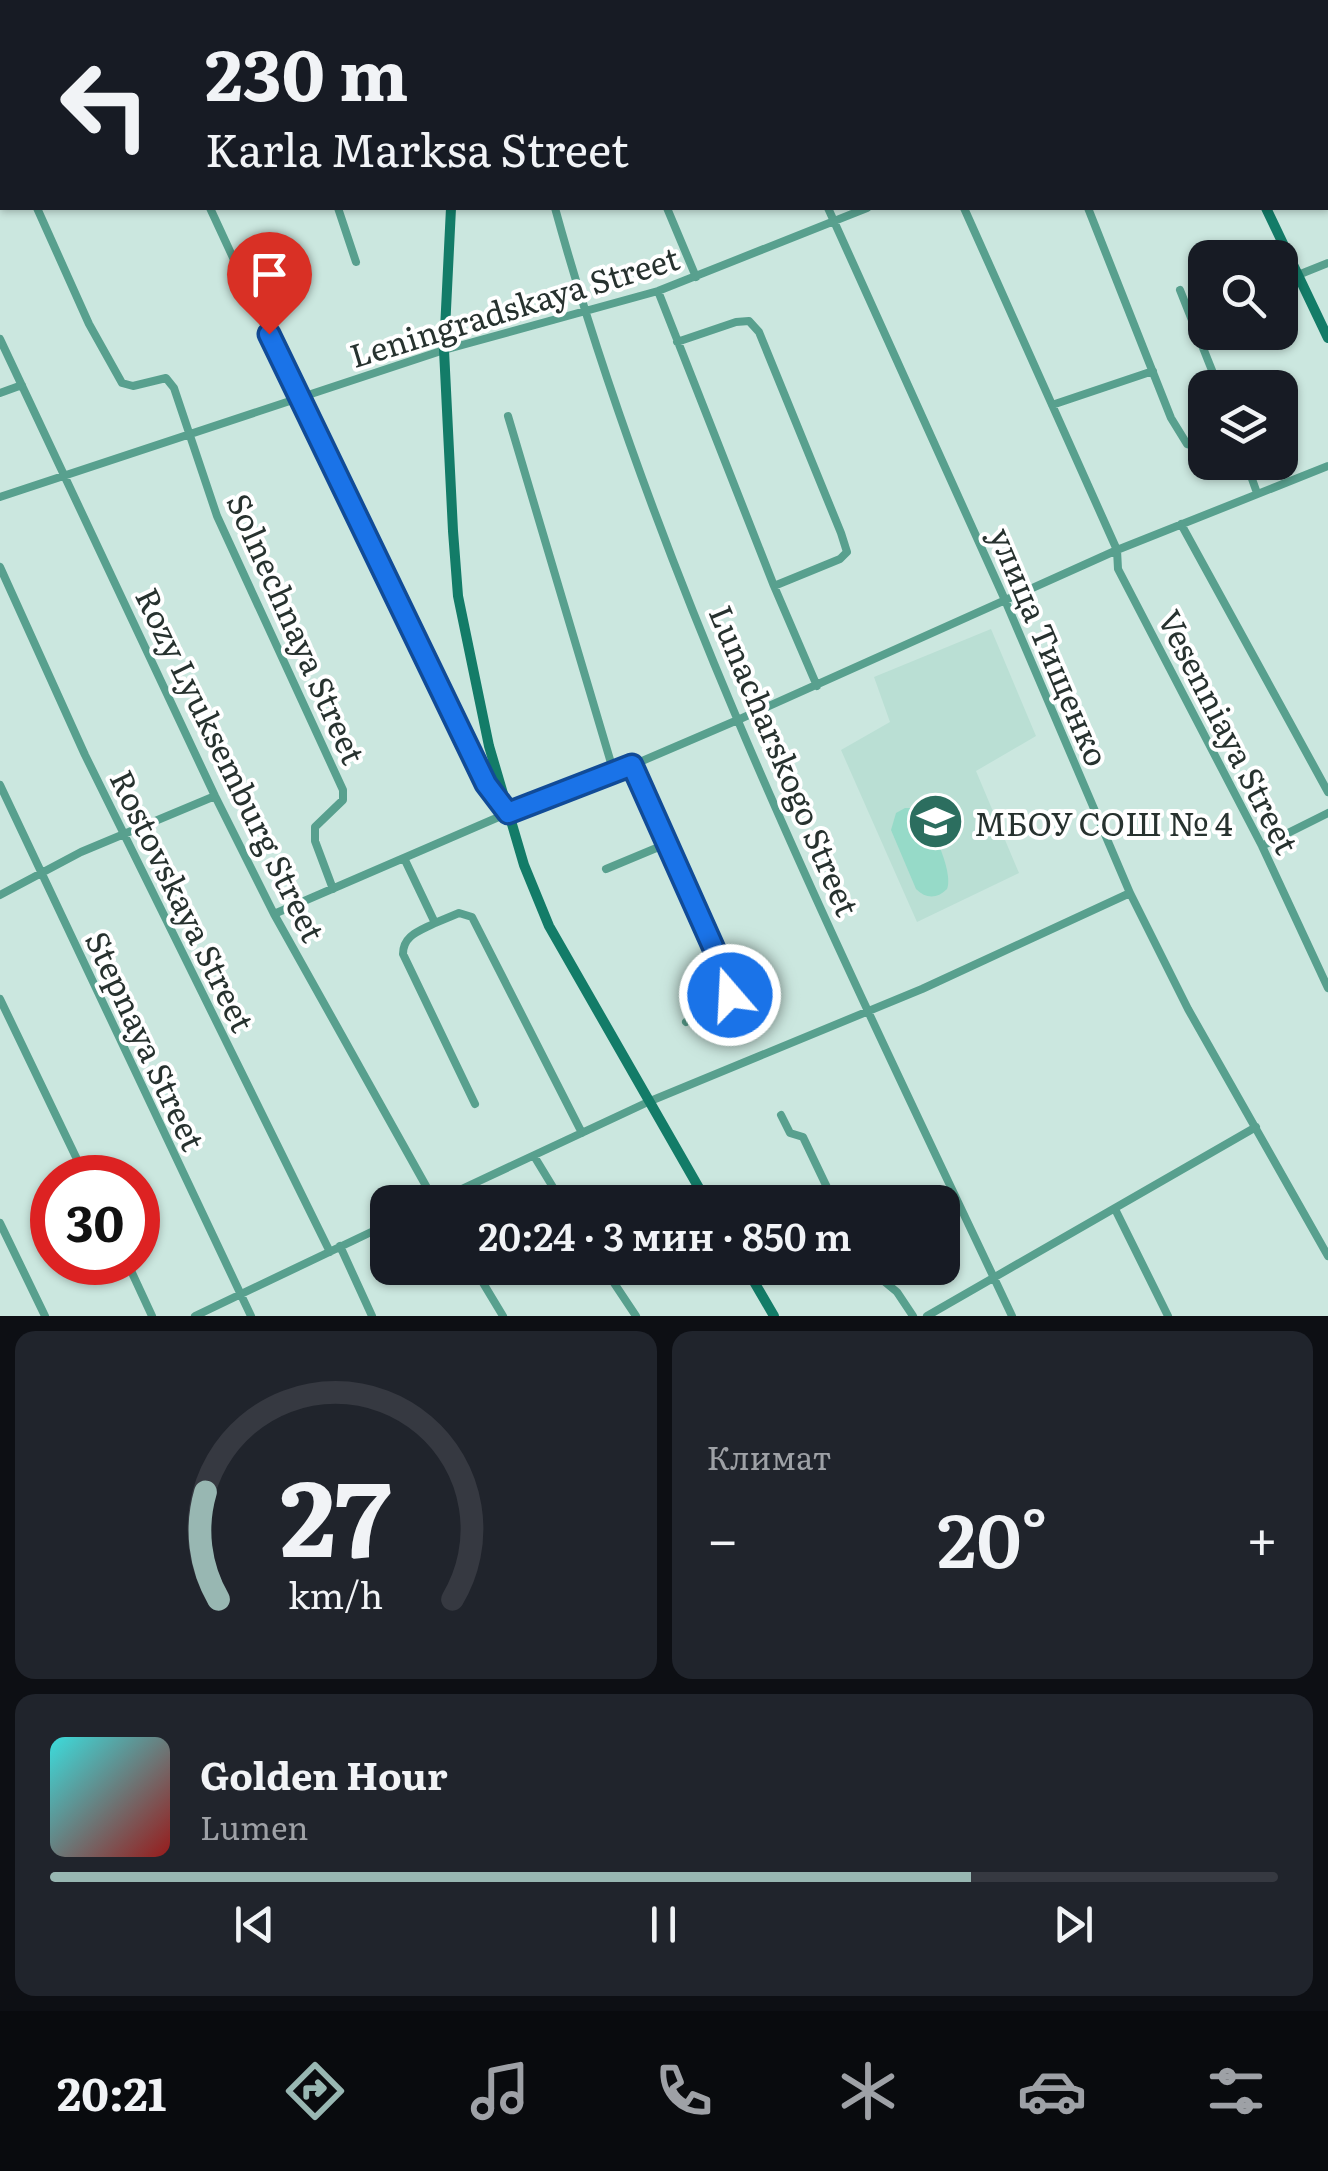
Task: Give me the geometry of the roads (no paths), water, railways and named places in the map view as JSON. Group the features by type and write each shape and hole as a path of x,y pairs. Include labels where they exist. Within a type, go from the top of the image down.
{"main road":[{"path":"1267,210 1281,240"},
{"path":"449,211 444,350 458,596 471,672 508,813 549,926 697,1185"},
{"path":"1298,275 1328,338"},
{"path":"756,1285 774,1316"}],"street":[{"path":"37,210 122,383 134,386 166,378 174,388 191,435"},
{"path":"211,210 468,751 508,813"},
{"path":"339,210 356,262"},
{"name":"Lunacharskogo Street","path":"556,210 584,314 658,518 740,719 807,879 1012,1316"},
{"path":"667,210 696,277"},
{"name":"улица Тищенко","path":"829,210 1005,600 1130,894 1188,1009 1328,1256"},
{"name":"Leningradskaya Street","path":"0,497 444,350 584,314 658,290 862,210"},
{"name":"Vesenniaya Street","path":"965,210 1117,550 1118,570 1262,846 1328,988"},
{"path":"1089,210 1153,371 1181,437 1188,444"},
{"path":"1298,275 1328,263"},
{"path":"658,290 817,686"},
{"path":"1180,290 1213,370"},
{"path":"677,342 736,322 749,322 758,332 841,533 846,552 840,558 774,586"},
{"name":"Rozy Lyuksemburg Street","path":"0,338 274,914 425,1185"},
{"path":"1052,405 1153,371"},
{"path":"0,393 22,385"},
{"path":"508,416 614,773"},
{"name":"Solnechnaya Street","path":"191,435 217,516 344,790 343,800 315,827 315,841 333,890"},
{"path":"274,914 817,686 1117,550 1328,466"},
{"path":"1252,480 1257,493"},
{"path":"1181,524 1328,792"},
{"name":"Rostovskaya Street","path":"0,567 124,834 330,1252"},
{"path":"632,765 731,986 730,995 686,1022"},
{"name":"Stepnaya Street","path":"0,785 251,1316"},
{"path":"0,895 124,834 215,796"},
{"path":"1262,846 1328,813"},
{"path":"606,869 666,844"},
{"path":"404,858 435,923"},
{"path":"472,1185 648,1102 922,989 1130,894"},
{"path":"475,1104 403,954 403,944 409,936 459,913 472,917 582,1133"},
{"path":"0,999 75,1155"},
{"path":"781,1115 790,1133 803,1137 826,1185"},
{"path":"926,1316 1256,1127"},
{"path":"534,1156 552,1185"},
{"path":"1115,1209 1168,1316"},
{"path":"0,1223 46,1316"},
{"path":"195,1316 370,1232"},
{"path":"340,1246 372,1316"},
{"path":"138,1285 152,1316"},
{"path":"484,1285 503,1316"},
{"path":"615,1285 636,1316"},
{"path":"889,1285 913,1316"}],"place":[{"name":"МБОУ СОШ № 4","path":"935,822"}]}
